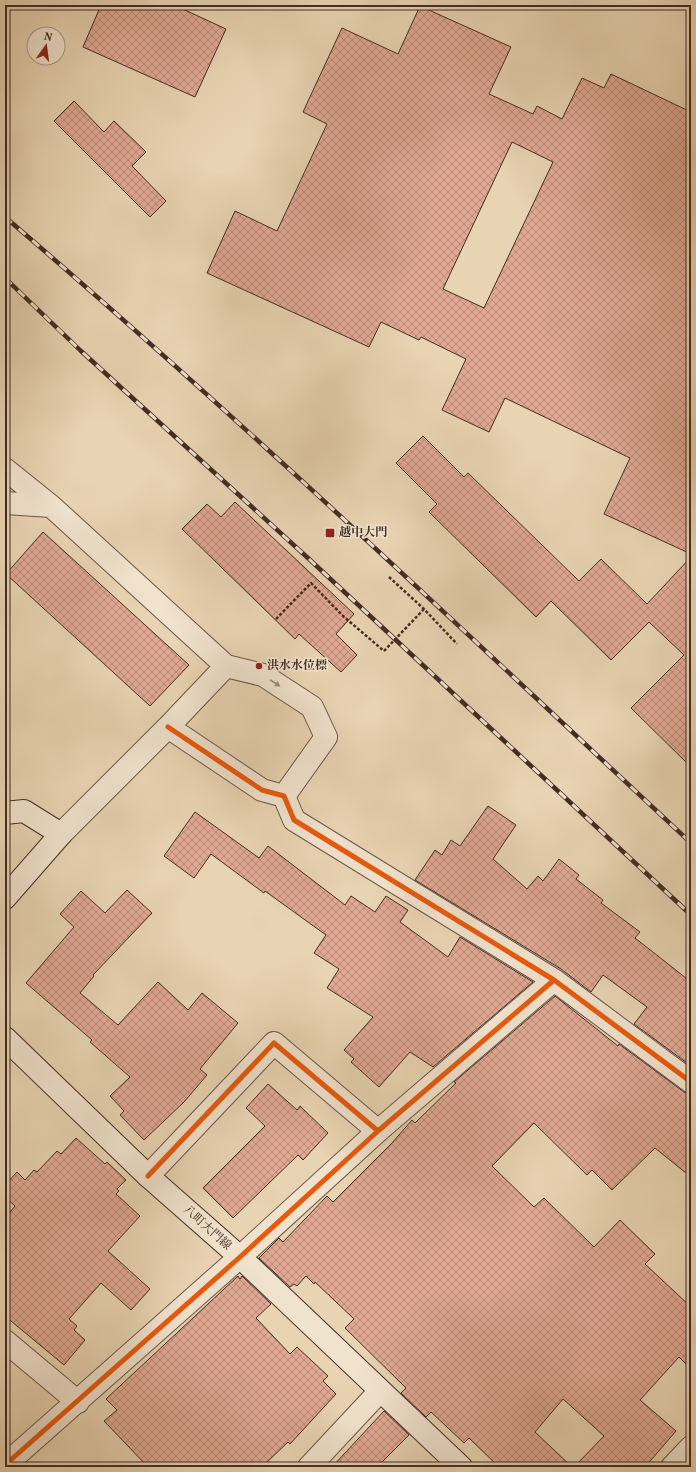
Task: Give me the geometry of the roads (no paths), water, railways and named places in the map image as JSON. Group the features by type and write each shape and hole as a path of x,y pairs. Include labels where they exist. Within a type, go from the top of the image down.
{"street":[{"path":"5,468 51,506 226,666 263,675 312,707 326,737 284,796"},
{"path":"5,503 51,506"},
{"path":"5,898 61,834 168,727 226,666"},
{"path":"168,727 262,790 284,796"},
{"path":"284,796 294,820 554,980 691,1082"},
{"path":"5,813 24,811 61,834"},
{"path":"5,1465 240,1258 378,1131 554,980"},
{"name":"八町大門線","path":"5,1038 148,1176 240,1258 461,1467"},
{"path":"148,1176 274,1043 378,1131"},
{"path":"5,1341 78,1402"},
{"path":"309,1467 380,1391"},
{"path":"672,1467 691,1446"}],"railway":[{"path":"5,217 93,293 266,448 437,605 691,843"},
{"path":"5,278 81,351 309,559 691,915"}],"place":[{"name":"越中大門","path":"330,533"},
{"name":"洪水水位標","path":"259,666"}]}
